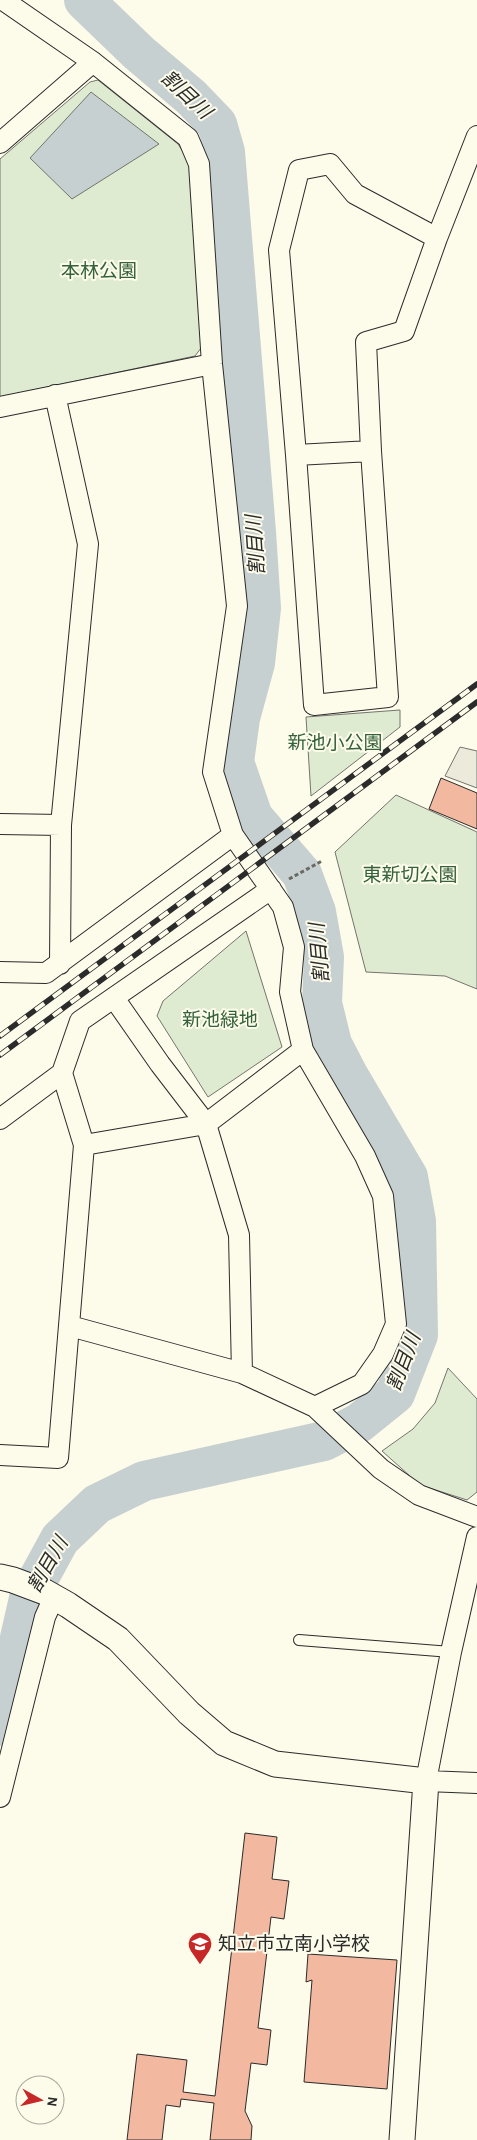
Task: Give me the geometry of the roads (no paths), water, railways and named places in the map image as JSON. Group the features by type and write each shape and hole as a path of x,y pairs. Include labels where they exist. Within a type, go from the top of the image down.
{"street":[{"path":"3,0 93,62 188,138 198,164 212,364 236,606 213,772 234,835 283,907 294,947 290,992 303,1050 365,1156 383,1196 396,1324 383,1354 362,1384 320,1412"},
{"path":"0,143 93,62"},
{"path":"437,238 355,194 330,164 299,170 278,250 296,455 314,705 388,697 371,451 366,342 404,331 437,238 477,136"},
{"path":"0,407 212,364"},
{"path":"54,395 88,544 61,825 60,964"},
{"path":"296,455 371,451"},
{"path":"0,824 61,825"},
{"path":"0,972 46,973 234,835"},
{"path":"0,1119 62,1073 80,1021 272,890"},
{"path":"114,998 160,1064 206,1124 239,1235 242,1373"},
{"path":"84,1145 206,1124 303,1050"},
{"path":"0,1455 58,1458 84,1145 62,1073"},
{"path":"70,1326 242,1373 320,1412 381,1470 419,1495 477,1517"},
{"path":"402,2140 426,1781 451,1652 477,1538"},
{"path":"7,1579 49,1595 118,1639 189,1712 224,1743 274,1764 426,1781 477,1783"},
{"path":"0,1797 49,1595"}],"lane":[{"path":"299,1640 451,1652"}],"waterway":[{"name":"割目川","path":"0,1726 30,1594 60,1539 97,1504 144,1481 324,1441 359,1423 395,1394 418,1335 416,1221 408,1177 332,1044 322,1003 324,957 316,912 302,874 253,817 234,762 240,718 255,663 261,608 225,152 217,124 191,97 139,53 84,0"}],"railway":[{"path":"0,1036 477,684"},
{"path":"0,1055 477,702"}],"place":[{"name":"知立市立南小学校","path":"200,1965"}],"park label":[{"name":"本林公園","path":"99,271"},
{"name":"新池小公園","path":"335,743"},
{"name":"東新切公園","path":"410,875"},
{"name":"新池緑地","path":"220,1020"}]}
